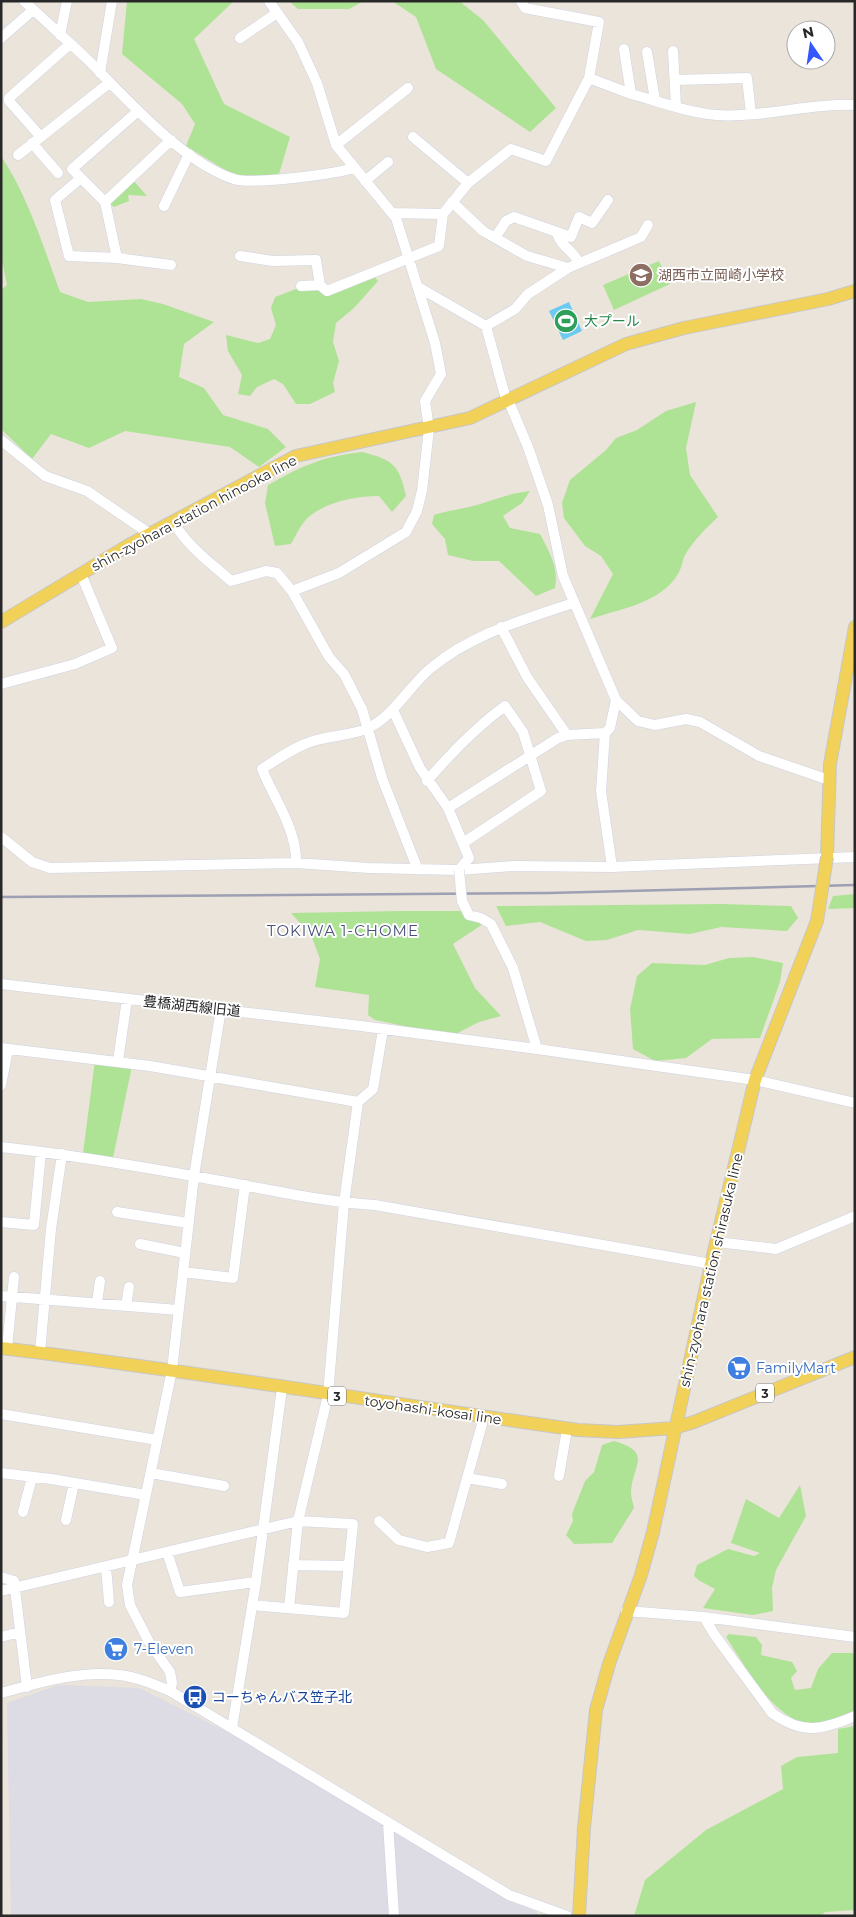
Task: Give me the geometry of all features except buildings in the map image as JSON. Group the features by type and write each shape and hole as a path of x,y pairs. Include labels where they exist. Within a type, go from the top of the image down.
{"main road":[{"name":"shin-zyohara station hinooka line","path":"1,622 150,534 174,523 296,456 354,442 429,429 470,418 508,402 626,344 684,328 828,299 855,291"},
{"name":"shin-zyohara station shirasuka line","path":"578,1916 584,1828 596,1710 626,1611 641,1575 653,1532 711,1264 755,1080 817,921 827,857 830,764 855,627"},
{"name":"toyohashi-kosai line","path":"4,1348 172,1370 484,1417 567,1428 618,1432 674,1428 694,1422 855,1357"}],"street":[{"path":"60,35 67,1"},
{"path":"100,73 112,1"},
{"path":"269,1 298,42 317,83 336,146 396,218 418,288 441,374 425,401 429,429 422,491 417,511 406,532 339,573 292,590"},
{"path":"240,256 273,261 316,260 320,285 327,291 439,246 442,214 468,183 511,149 546,161 590,78 599,22 525,8 521,1"},
{"path":"1,38 30,5 138,111 188,154 232,178 241,181 340,173 354,168"},
{"path":"240,38 277,12"},
{"path":"40,136 9,101 9,98 70,44"},
{"path":"624,49 631,94"},
{"path":"673,51 676,106"},
{"path":"647,52 656,100"},
{"path":"590,78 631,94 715,115 751,114 855,105"},
{"path":"674,80 747,78 751,114"},
{"path":"18,155 109,83"},
{"path":"336,146 408,88"},
{"path":"117,258 105,202 72,169 138,111"},
{"path":"413,137 468,183"},
{"path":"105,202 172,140"},
{"path":"32,143 58,174"},
{"path":"164,206 188,154"},
{"path":"365,181 388,162"},
{"path":"81,178 55,200 69,256 117,258 171,265"},
{"path":"565,248 579,217 592,223 608,200"},
{"path":"452,202 483,231 494,238 527,256 568,268"},
{"path":"392,212 442,214"},
{"path":"494,238 506,220 514,217 571,237"},
{"path":"486,326 515,309 528,294 568,268 641,237 648,225"},
{"path":"557,232 565,248 574,254 579,262"},
{"path":"301,286 320,285"},
{"path":"418,288 486,326 508,402 528,447 548,505 562,576 616,700 638,721 655,725 686,719 700,722 759,756 829,780"},
{"path":"1,440 45,476 87,491 150,534"},
{"path":"174,523 184,539 231,581 266,571 277,573 292,590 329,657 344,674 362,709 382,778 418,870"},
{"path":"1,684 75,664 112,648 81,574"},
{"path":"296,863 296,851 291,831 262,769 306,743 368,728 393,710 416,681 446,656 482,635 573,603"},
{"path":"501,628 527,677 567,734"},
{"path":"612,867 601,791 605,733 610,728 616,700"},
{"path":"427,781 452,751 480,725 505,706 523,732 541,790 463,843"},
{"path":"393,710 427,781 448,808 463,843 468,858 459,870 462,901 469,915 481,918 491,924 513,968 538,1049"},
{"path":"448,808 531,754 567,734 605,733"},
{"path":"1,837 32,862 50,868 296,863 418,870 459,870 533,866 612,867 855,857"},
{"name":"豊橋湖西線旧道","path":"1,984 221,1009 538,1049 755,1080 855,1103"},
{"path":"118,1062 127,999"},
{"path":"170,1691 172,1682 170,1672 149,1642 130,1605 127,1585 172,1370 194,1176 212,1076 221,1009"},
{"path":"289,1608 298,1521 328,1395 344,1203 358,1102 373,1090 383,1030"},
{"path":"1,1085 5,1048 212,1076 358,1102"},
{"path":"1,1147 62,1154 344,1203 376,1205 711,1264"},
{"path":"1,1222 34,1224 41,1152"},
{"path":"40,1352 44,1299 62,1154"},
{"path":"182,1272 234,1278 246,1185"},
{"path":"117,1212 188,1223"},
{"path":"717,1242 776,1249 855,1216"},
{"path":"140,1244 185,1253"},
{"path":"4,1348 7,1296 14,1277"},
{"path":"97,1303 100,1281"},
{"path":"126,1306 129,1286"},
{"path":"7,1296 178,1310"},
{"path":"232,1728 256,1582 261,1531 282,1388"},
{"path":"1,1414 158,1440"},
{"path":"379,1521 399,1540 427,1547 450,1544 484,1417"},
{"path":"559,1476 567,1428"},
{"path":"1,1473 32,1476 146,1495"},
{"path":"151,1473 224,1486"},
{"path":"23,1512 32,1476"},
{"path":"467,1478 502,1484"},
{"path":"66,1520 74,1483"},
{"path":"1,1591 298,1521 353,1524 344,1613 252,1605"},
{"path":"167,1552 180,1592 256,1582"},
{"path":"294,1565 348,1566"},
{"path":"106,1567 109,1602"},
{"path":"1,1577 14,1581 27,1687"},
{"path":"626,1611 704,1617 855,1637"},
{"path":"704,1617 714,1634 772,1713 784,1721 813,1730 833,1726 855,1716"},
{"path":"1,1637 20,1632"},
{"path":"1,1694 88,1674 118,1675 143,1680 170,1691 509,1895 567,1916"},
{"path":"388,1823 394,1916"}],"shaded area":[{"path":"58,1685 139,1688 229,1733 542,1916 11,1916 7,1703"}],"green space":[{"path":"127,1 234,1 194,39 224,104 290,137 279,174 246,177 230,173 186,146 195,124 182,104 122,54"},
{"path":"289,1 364,1 349,9 298,9"},
{"path":"392,1 459,1 483,20 556,108 530,132 436,69 416,17"},
{"path":"1,156 11,171 27,204 60,292 88,302 141,299 163,304 214,322 184,344 179,377 204,388 223,415 268,429 286,447 259,467 230,447 125,431 89,448 51,434 32,459 1,429 1,290 7,285 1,256"},
{"path":"133,180 147,196 128,195 129,201 114,207 108,202"},
{"path":"659,261 670,284 614,310 603,285"},
{"path":"371,272 378,281 354,308 336,323 333,342 339,361 333,383 335,392 310,404 296,404 283,384 274,379 257,387 250,396 238,394 242,375 228,351 226,335 258,343 270,339 276,325 271,308 275,297 296,289 331,285"},
{"path":"696,402 686,448 690,475 718,517 692,544 685,555 678,574 671,584 661,592 639,604 590,619 613,574 601,556 585,546 564,518 562,503 570,480 606,450 616,438 637,430 666,411"},
{"path":"362,452 388,461 401,477 406,496 392,512 379,496 344,500 318,510 308,517 291,544 275,546 265,503 268,485 292,472 324,459"},
{"path":"530,491 522,503 503,516 510,528 540,534 550,553 556,573 555,588 536,596 499,561 473,561 448,555 445,539 432,524 434,515"},
{"path":"855,894 855,908 828,909 833,896"},
{"path":"722,904 791,906 798,918 787,931 721,927 690,934 638,930 607,940 586,941 540,922 506,926 496,906"},
{"path":"464,911 486,922 453,944 475,988 501,1016 479,1022 452,1036 375,1020 368,1015 369,995 315,987 320,959 311,935 291,913"},
{"path":"753,957 783,963 780,982 760,1038 712,1039 686,1058 655,1061 633,1049 630,1009 637,976 652,963 705,965 729,958"},
{"path":"95,1060 132,1066 113,1158 83,1153"},
{"path":"614,1441 626,1445 634,1450 637,1455 638,1461 631,1493 634,1508 612,1543 574,1544 566,1535 573,1521 572,1514 585,1481 594,1472 602,1445"},
{"path":"800,1485 806,1516 776,1570 772,1588 773,1611 753,1615 703,1608 715,1589 694,1576 697,1565 728,1549 754,1556 760,1553 731,1543 746,1499 779,1518"},
{"path":"729,1634 756,1637 762,1645 761,1655 792,1662 797,1671 791,1678 795,1690 811,1688 818,1669 832,1653 855,1653 855,1714 815,1724 802,1722 790,1717 779,1709 759,1686 726,1637"},
{"path":"855,1726 855,1910 825,1912 821,1916 634,1916 645,1880 706,1830 783,1789 781,1766 797,1757 838,1753 838,1729"}],"water":[{"name":"大プール","path":"569,302 582,331 563,340 549,311"}],"railway":[{"path":"1,897 549,893 855,885"}],"place":[{"name":"湖西市立岡崎小学校","path":"641,275"},
{"name":"大プール","path":"566,321"},
{"name":"FamilyMart","path":"739,1368"},
{"name":"7-Eleven","path":"116,1649"},
{"name":"コーちゃんバス笠子北","path":"195,1697"}],"district":[{"name":"TOKIWA 1-CHOME","path":"343,930"}]}
